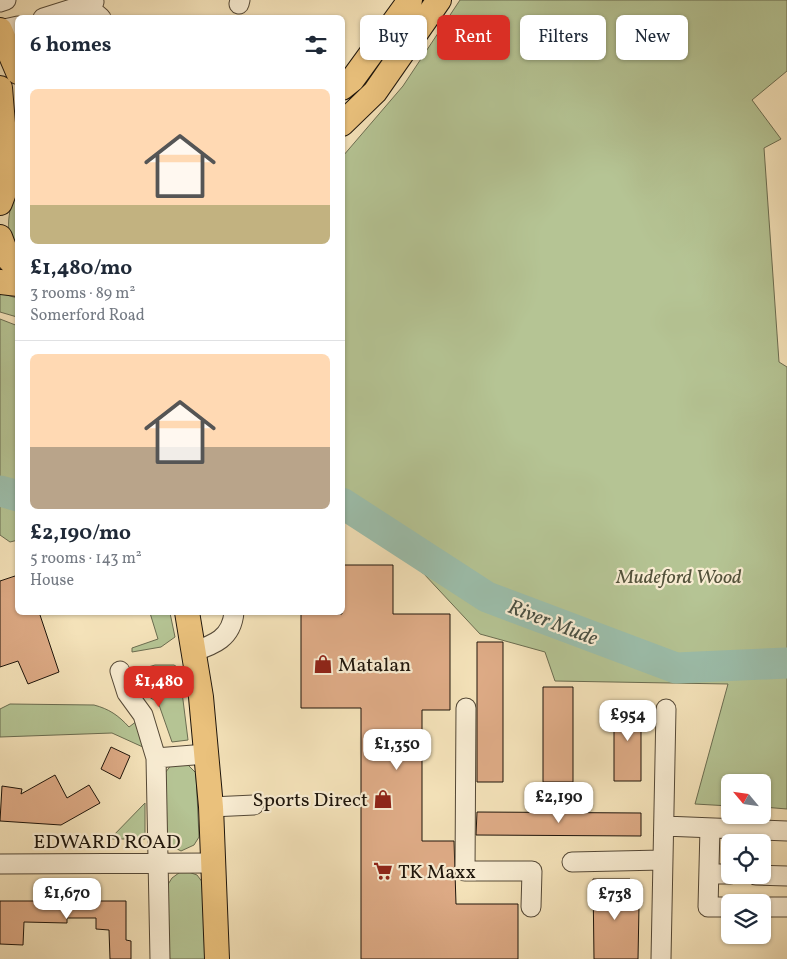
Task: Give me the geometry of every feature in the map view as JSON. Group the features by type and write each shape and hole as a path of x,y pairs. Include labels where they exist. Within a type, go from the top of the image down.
{"main road":[{"path":"345,86 352,80 410,0"},
{"path":"345,121 374,92 439,0"},
{"path":"0,30 15,65"},
{"path":"0,88 8,185"},
{"path":"0,237 8,258 15,266"},
{"path":"0,282 15,284"},
{"path":"187,615 192,652 201,697 211,807 216,959"}],"street":[{"path":"0,2 6,0"},
{"path":"61,15 97,10"},
{"path":"83,15 97,10"},
{"path":"0,30 15,27"},
{"path":"192,652 215,645 222,639 232,625 234,615"},
{"path":"120,671 127,693 144,715 156,758 160,959"},
{"path":"466,708 465,871 532,871 531,907"},
{"path":"661,959 666,709"},
{"path":"156,758 206,754"},
{"path":"211,807 254,805"},
{"path":"664,826 787,831"},
{"path":"710,828 708,908 721,907"},
{"path":"572,862 662,860"},
{"name":"EDWARD ROAD","path":"0,864 214,863"},
{"path":"708,874 721,874"},
{"path":"771,875 787,876"},
{"path":"771,907 787,906"}],"green space":[{"name":"Mudeford Wood","path":"460,0 787,0 787,71 752,100 781,139 764,148 779,362 787,367 787,809 771,808 771,774 721,774 721,805 695,804 728,684 555,681 545,652 480,634 424,574 345,513 345,154 403,86 420,60 427,60 427,50 437,35 437,60 510,60 510,15 450,15"},
{"path":"15,194 15,248 9,228"},
{"path":"0,293 15,297 15,316 0,312"},
{"path":"0,319 15,325 15,496 13,496 15,502 15,541 10,542 0,535"},
{"path":"151,615 170,615 175,637 161,647 132,652 132,648 158,639"},
{"path":"155,665 174,665 179,668 188,740 172,742 158,702 148,696 143,690 138,670"},
{"path":"10,704 94,705 113,713 129,727 137,721 145,748 112,733 0,737 0,709"},
{"path":"185,762 196,773 199,837 194,845 181,851 166,843 165,773 172,764"},
{"path":"145,803 145,839 110,839"},
{"path":"183,870 197,875 203,883 206,959 168,959 167,886 172,878"}],"building":[{"path":"345,565 393,565 393,614 450,614 450,710 422,710 422,841 454,841 456,904 518,904 518,959 361,959 361,708 301,708 301,615 345,615"},
{"path":"15,576 15,615 40,615 59,672 28,684 18,661 0,667 0,581"},
{"path":"477,642 503,642 503,782 477,782"},
{"path":"543,687 573,687 573,782 543,782"},
{"path":"614,702 641,702 641,781 614,781"},
{"path":"111,747 130,756 120,779 101,769"},
{"path":"55,775 67,798 89,785 100,803 61,825 0,821 2,786 22,789 21,794"},
{"path":"477,812 641,813 641,836 476,835"},
{"path":"593,879 630,879 629,906 639,906 638,959 594,959"},
{"path":"0,901 126,901 126,940 131,941 131,959 110,959 109,930 96,929 96,918 67,918 67,923 24,922 23,945 0,944"}],"waterway":[{"name":"River Mude","path":"0,491 15,495"},
{"name":"River Mude","path":"345,505 487,597 676,668 787,663"}],"place":[{"name":"Matalan","path":"323,664"},
{"name":"Sports Direct","path":"383,799"},
{"name":"TK Maxx","path":"383,871"}]}
